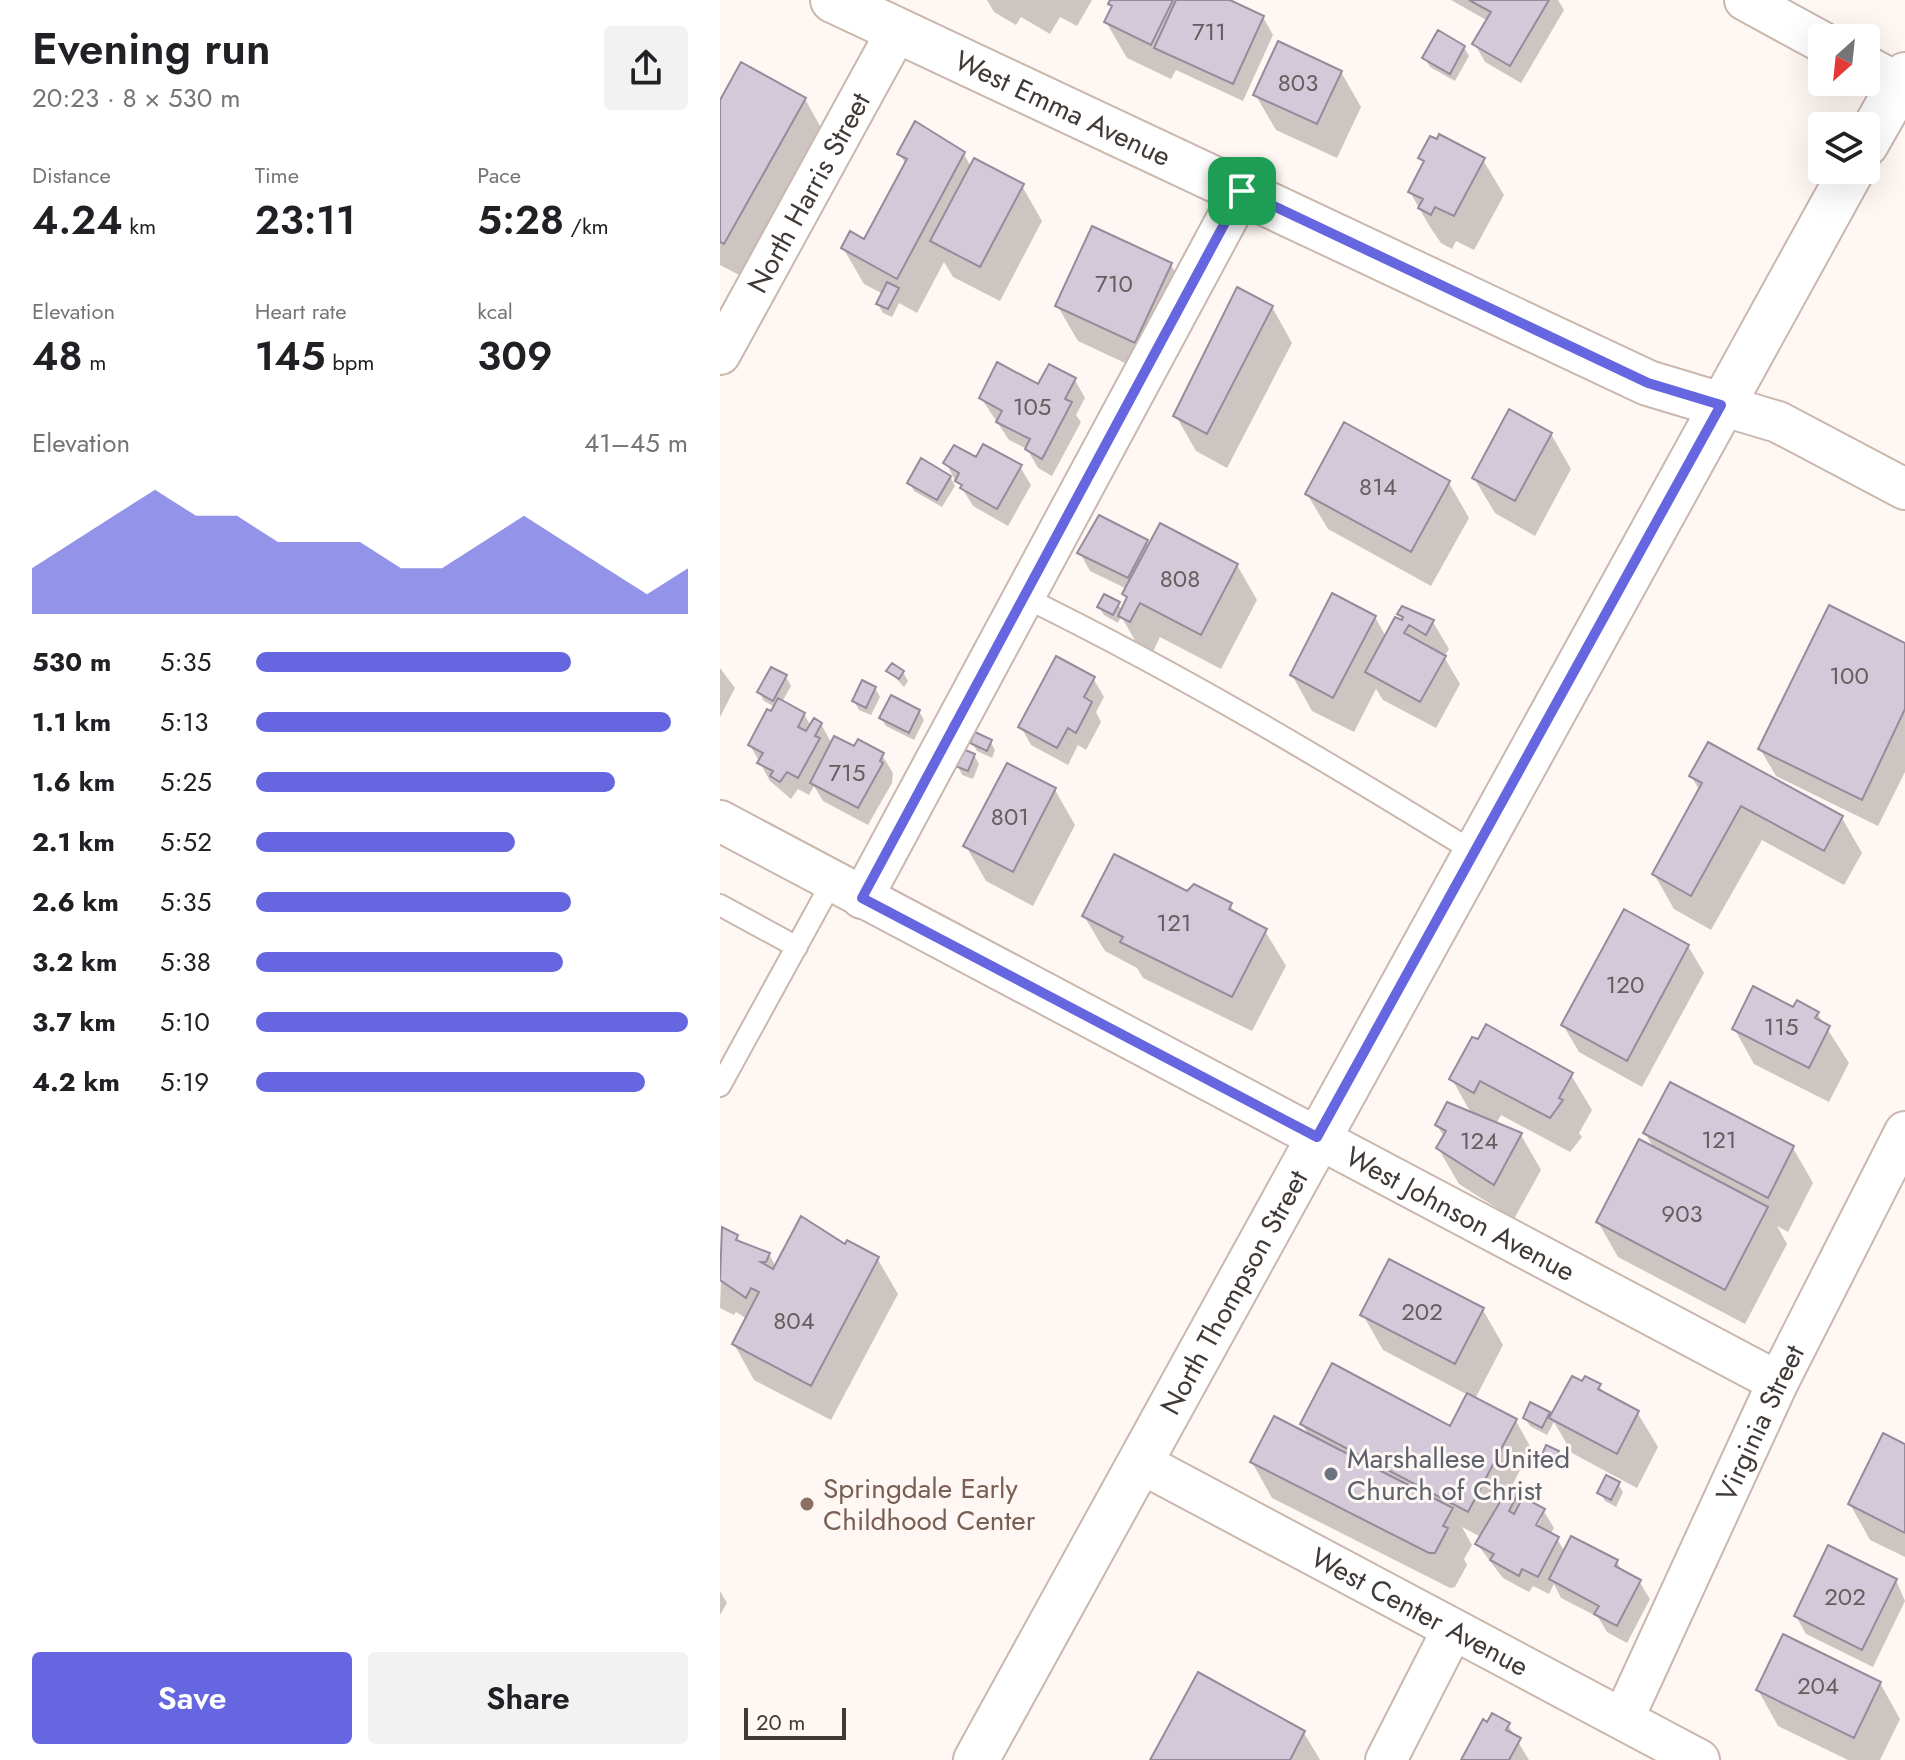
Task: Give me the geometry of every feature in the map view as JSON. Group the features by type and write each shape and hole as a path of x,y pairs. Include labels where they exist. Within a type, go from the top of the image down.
{"main road":[{"name":"West Emma Avenue","path":"833,0 1648,383 1721,405"},
{"path":"1877,112 1890,75"},
{"name":"North Thompson Street","path":"976,1760 1844,184"}],"street":[{"path":"1745,0 1808,34"},
{"name":"North Harris Street","path":"720,354 897,31"},
{"path":"847,890 1024,597 1242,191"},
{"name":"West Emma Avenue","path":"1721,405 1778,422 1905,489"},
{"name":"West Johnson Avenue","path":"722,826 1778,1382"},
{"name":"Virginia Street","path":"1623,1719 1778,1382 1905,1132"},
{"name":"West Center Avenue","path":"1141,1463 1699,1760"},
{"path":"1386,1760 1453,1629"}],"lane":[{"path":"1024,597 1147,658 1286,735 1474,852"},
{"path":"720,1086 797,947 847,890"},
{"path":"720,905 797,947"}],"building":[{"path":"1110,0 1173,0 1151,45 1104,22 1112,6 1108,4"},
{"path":"1176,0 1230,0 1264,16 1233,84 1154,48"},
{"path":"1469,0 1549,0 1510,66 1472,44 1491,12"},
{"path":"1438,30 1465,46 1450,74 1422,58"},
{"path":"1278,41 1342,71 1317,124 1253,95"},
{"path":"741,62 806,98 724,244 720,242 720,100"},
{"path":"915,121 965,152 897,279 841,248 850,231 864,239 907,159 897,154"},
{"path":"1439,134 1485,158 1454,216 1435,207 1431,215 1418,208 1423,199 1408,192 1424,161 1418,158 1430,136 1437,139"},
{"path":"974,158 1024,184 980,267 930,241"},
{"path":"1092,226 1172,263 1135,343 1055,306"},
{"path":"887,282 899,288 888,309 876,304"},
{"path":"1237,287 1273,306 1207,434 1173,416"},
{"path":"997,362 1038,384 1049,364 1076,378 1065,399 1072,402 1042,459 1025,449 1030,439 996,422 1002,411 979,398"},
{"path":"1509,409 1552,433 1515,501 1472,478"},
{"path":"1344,422 1450,481 1411,552 1305,494"},
{"path":"983,444 1022,465 997,509 960,488 962,485 955,481 959,473 943,463 954,445 976,457"},
{"path":"921,458 951,476 937,500 907,483"},
{"path":"1099,515 1148,540 1128,578 1077,553"},
{"path":"1160,523 1238,564 1201,635 1140,603 1130,622 1118,616 1127,597 1122,594"},
{"path":"1332,593 1376,616 1333,698 1290,675"},
{"path":"1104,594 1120,602 1113,615 1097,607"},
{"path":"1829,605 1905,643 1905,709 1862,800 1758,749"},
{"path":"1402,606 1434,620 1426,635 1409,625 1404,633 1446,656 1420,702 1365,672 1395,617 1402,620 1403,617 1397,614"},
{"path":"1056,656 1095,677 1084,697 1092,702 1076,733 1068,728 1057,748 1018,727"},
{"path":"892,663 904,671 899,679 886,671"},
{"path":"771,667 787,675 773,701 757,692"},
{"path":"862,680 876,687 866,708 852,701"},
{"path":"891,695 920,710 909,733 879,718"},
{"path":"778,698 805,713 798,727 806,731 814,718 822,723 815,736 820,738 798,778 787,772 780,782 770,776 773,771 757,763 763,753 748,745 767,709 771,711"},
{"path":"975,732 992,740 987,751 970,743"},
{"path":"834,736 854,746 858,739 884,753 880,761 883,763 858,808 810,783"},
{"path":"1708,742 1843,816 1824,851 1741,806 1691,896 1652,874 1702,783 1689,776"},
{"path":"963,749 975,754 968,771 955,766"},
{"path":"1007,763 1056,788 1013,872 963,846"},
{"path":"1114,854 1187,891 1194,884 1232,903 1229,909 1267,929 1232,997 1120,942 1123,937 1082,916"},
{"path":"1624,909 1689,945 1627,1061 1561,1025"},
{"path":"1753,986 1793,1007 1797,1000 1819,1012 1815,1018 1830,1026 1809,1068 1732,1029"},
{"path":"1486,1024 1573,1073 1559,1098 1563,1100 1550,1118 1480,1081 1474,1093 1449,1079 1472,1037 1478,1039"},
{"path":"1670,1082 1794,1146 1768,1198 1643,1133"},
{"path":"1447,1102 1522,1133 1494,1185 1436,1148 1446,1131 1435,1125"},
{"path":"1639,1139 1768,1207 1725,1290 1596,1222"},
{"path":"801,1216 845,1244 847,1240 879,1257 811,1386 732,1344 759,1292 751,1288 746,1298 720,1280 722,1227 738,1235 736,1240 770,1253 766,1262 761,1262 773,1269"},
{"path":"1389,1259 1484,1308 1455,1364 1360,1315"},
{"path":"1332,1363 1450,1426 1467,1393 1517,1419 1468,1512 1300,1424"},
{"path":"1572,1376 1582,1381 1585,1376 1601,1384 1598,1389 1639,1411 1617,1454 1549,1418"},
{"path":"1530,1402 1550,1412 1542,1428 1523,1418"},
{"name":"Marshallese United Church of Christ","path":"1274,1416 1453,1508 1443,1526 1448,1528 1435,1553 1429,1553 1250,1462"},
{"path":"1883,1433 1905,1444 1905,1533 1848,1504"},
{"path":"1546,1445 1559,1451 1553,1463 1541,1457"},
{"path":"1606,1475 1620,1482 1611,1500 1597,1493"},
{"path":"1509,1487 1519,1492 1509,1511 1514,1514 1523,1497 1545,1509 1536,1525 1559,1537 1538,1577 1522,1569 1519,1576 1490,1560 1494,1554 1475,1544"},
{"path":"1571,1536 1618,1560 1615,1566 1641,1580 1617,1626 1594,1614 1599,1606 1549,1579"},
{"path":"1828,1545 1897,1579 1862,1650 1794,1616"},
{"path":"1783,1634 1881,1682 1854,1738 1756,1690"},
{"path":"1198,1672 1305,1731 1290,1760 1150,1760"},
{"path":"1492,1713 1510,1723 1506,1730 1521,1738 1509,1760 1461,1760 1483,1719 1487,1722"}],"place":[{"name":"Marshallese United Church of Christ","path":"1331,1474"},
{"name":"Springdale Early Childhood Center","path":"807,1504"}],"route":[{"path":"1242,191 1648,383 1721,405 1317,1137 862,898 1242,191"}]}
